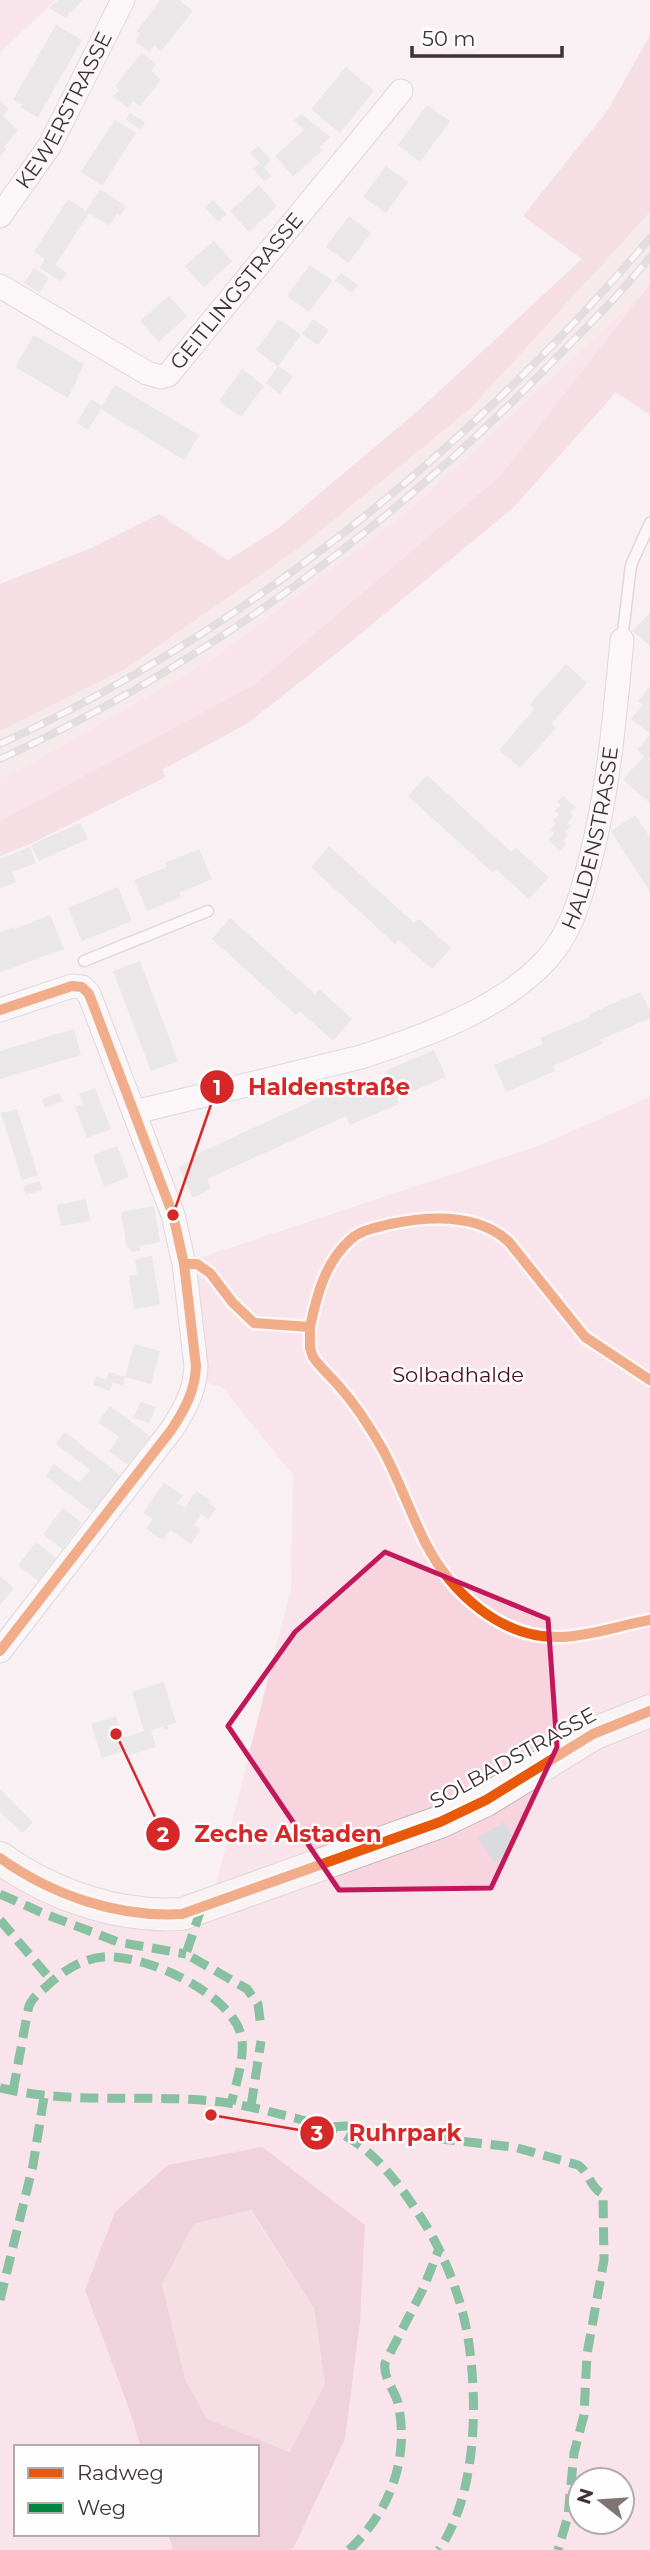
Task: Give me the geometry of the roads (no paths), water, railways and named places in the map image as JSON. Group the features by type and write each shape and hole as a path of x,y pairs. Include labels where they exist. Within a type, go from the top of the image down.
{"street":[{"name":"KEWERSTRASSE","path":"0,216 50,145 123,0"},
{"name":"GEITLINGSTRASSE","path":"0,286 147,373 161,377 168,375 401,90"},
{"name":"HALDENSTRASSE","path":"135,1112 361,1057 388,1048 496,999 537,969 566,934 589,865 608,778 622,639"},
{"path":"0,1010 58,989 82,986 94,1004 173,1215 184,1264 195,1356 195,1381 188,1404 172,1429 0,1651"},
{"name":"SOLBADSTRASSE","path":"0,1858 46,1884 85,1900 150,1915 182,1914 440,1822 486,1800 593,1734 650,1711"}],"lane":[{"name":"HALDENSTRASSE","path":"622,639 631,565 650,523"},
{"path":"84,961 208,911"}],"railway":[{"path":"0,744 92,698 182,646 269,588 352,526 432,460 508,389 581,315 650,238"},
{"path":"0,759 78,721 154,679 299,583 368,530 435,474 499,415 606,307 650,257"}],"place":[{"name":"Haldenstraße","path":"173,1215"},
{"name":"Zeche Alstaden","path":"116,1734"},
{"name":"Ruhrpark","path":"211,2115"}],"park label":[{"name":"Solbadhalde","path":"458,1375"}]}
